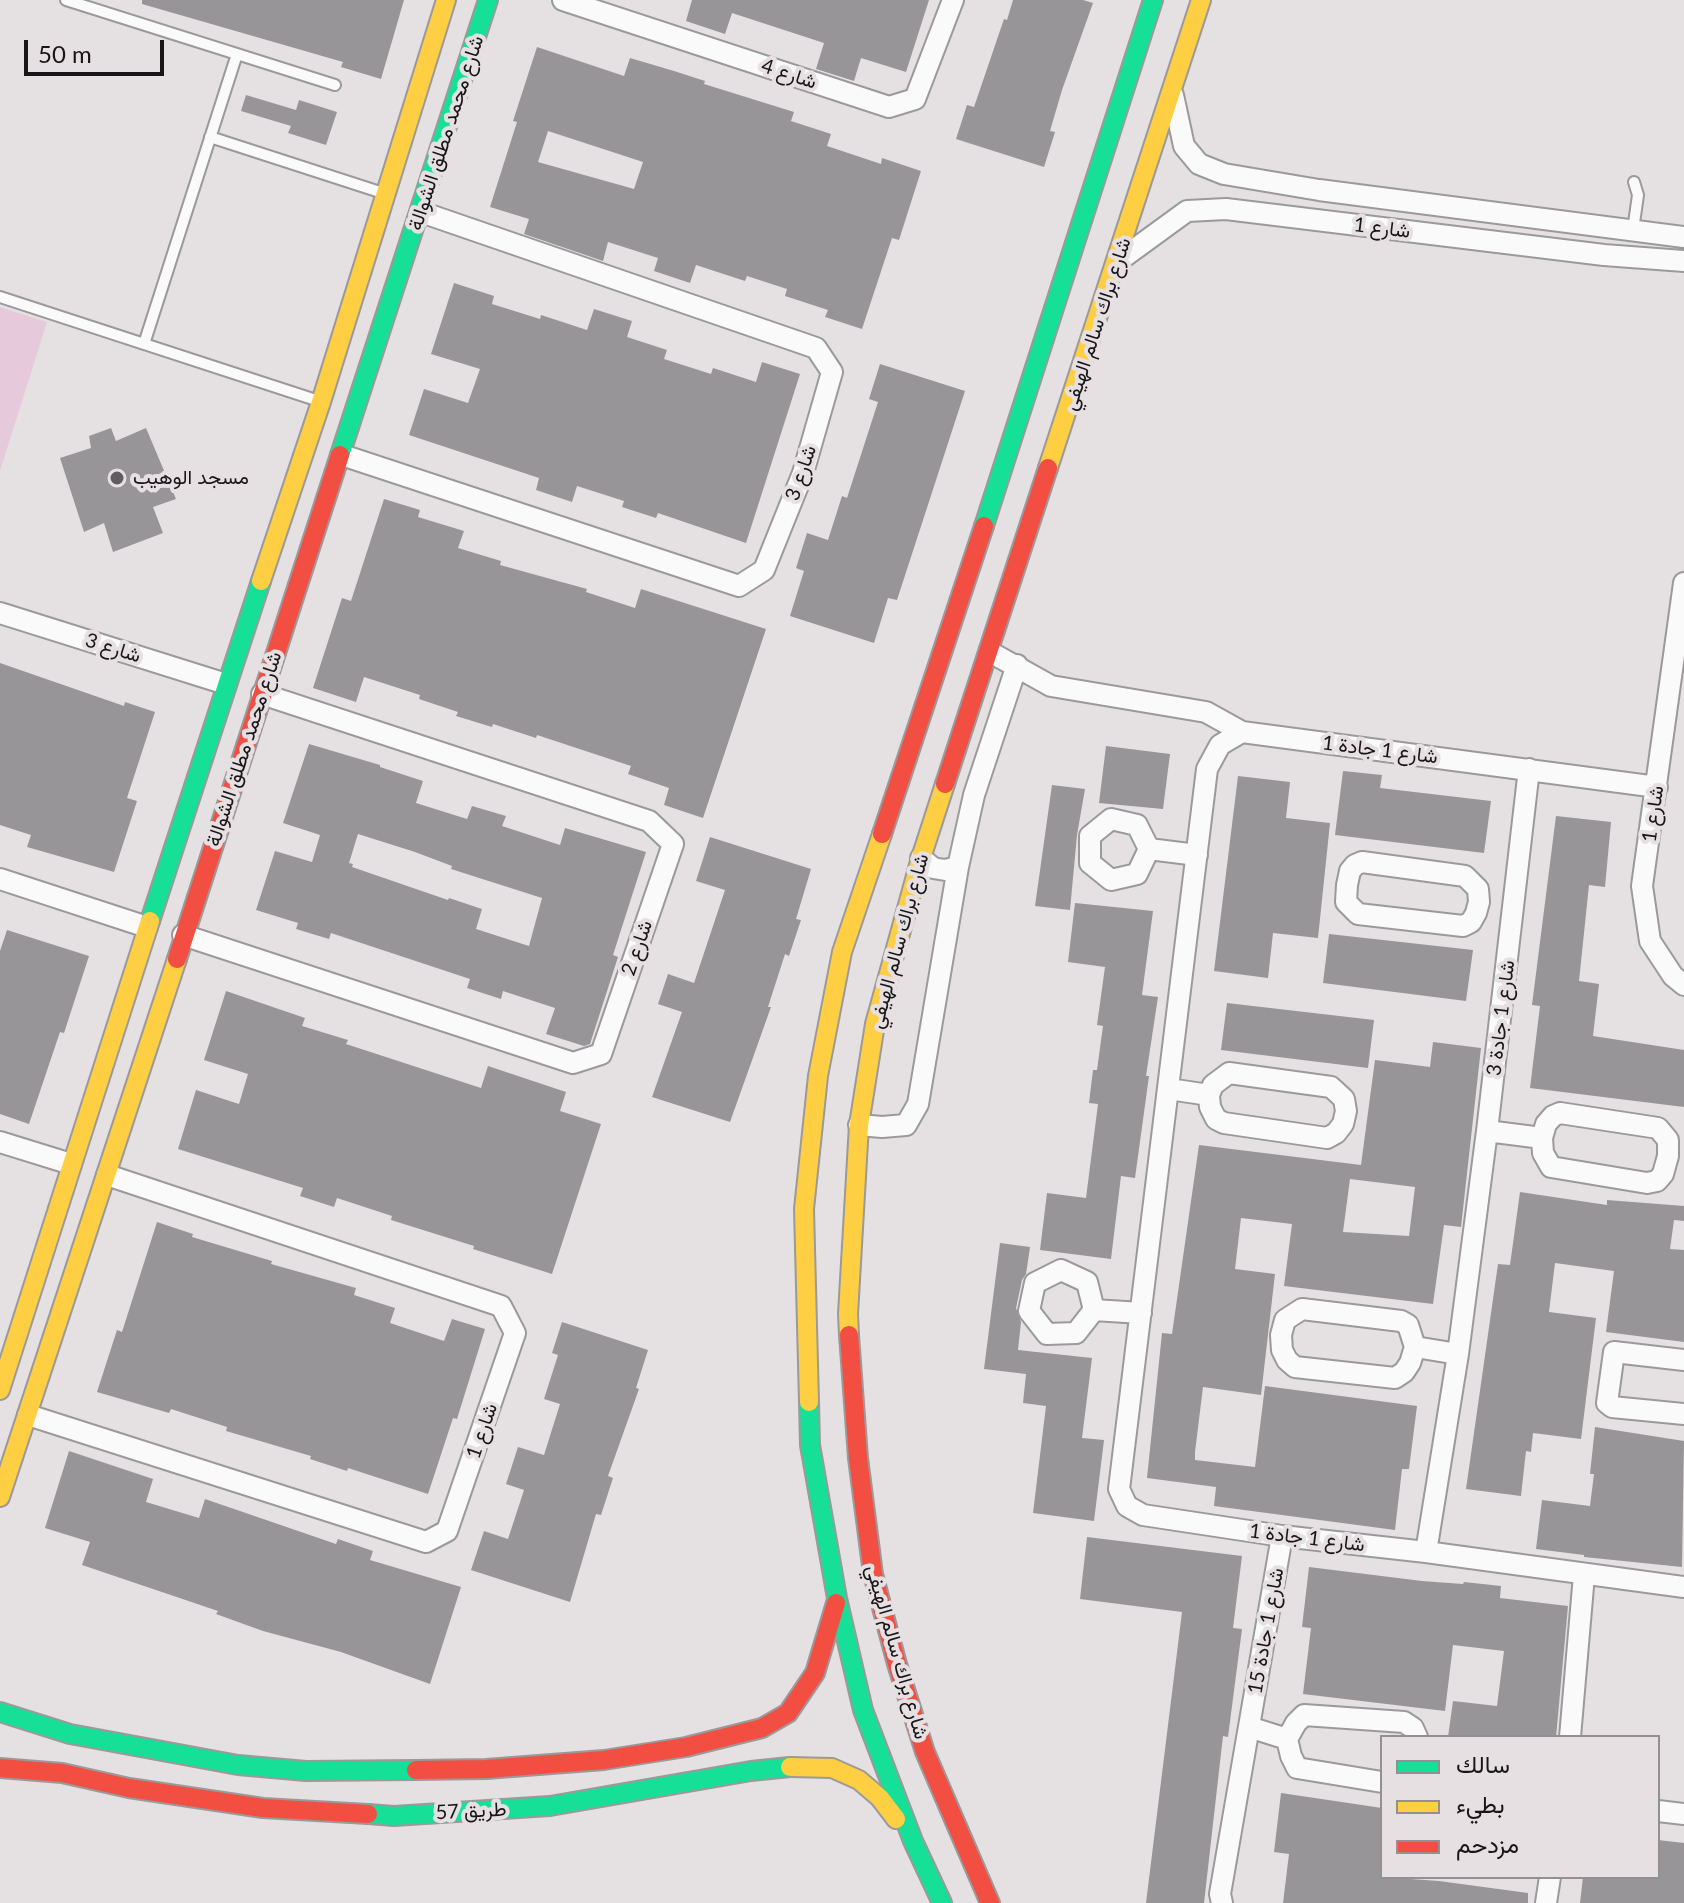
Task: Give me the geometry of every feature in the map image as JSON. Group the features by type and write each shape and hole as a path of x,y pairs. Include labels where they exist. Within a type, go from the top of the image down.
{"street":[{"name":"شارع محمد مطلق الشوالة","path":"0,1390 147,927 321,402 446,0"},
{"name":"شارع محمد مطلق الشوالة","path":"0,1497 488,0"},
{"name":"شارع 4","path":"563,0 889,107 915,99 953,0"},
{"name":"شارع براك سالم الهيفي","path":"942,1903 913,1841 863,1710 837,1598 810,1445 804,1209 818,1076 842,952 950,630 1153,0"},
{"name":"شارع براك سالم الهيفي","path":"990,1903 925,1752 873,1574 858,1458 848,1314 859,1125 875,1024 921,858 1201,0"},
{"name":"شارع 1","path":"1173,86 1184,146 1199,164 1224,174 1680,234"},
{"path":"1258,214 1254,198 1258,188 1270,182"},
{"name":"شارع 1","path":"1117,262 1187,211 1226,209 1674,260 1684,269"},
{"name":"شارع 3","path":"342,455 739,586 764,570 803,473 832,372 816,348 421,212"},
{"name":"شارع 1","path":"1684,583 1642,886 1650,941 1673,976 1684,985"},
{"name":"شارع 3","path":"0,613 226,684"},
{"path":"950,630 968,646 1017,665 1051,686 1206,712 1242,732"},
{"path":"859,1125 906,1125 918,1104 958,867 974,795 1017,665"},
{"name":"شارع 2","path":"183,935 573,1063 601,1054 673,844 649,821 262,694"},
{"name":"شارع 1 جادة 1","path":"1657,787 1242,732 1220,745 1207,769 1119,1489 1122,1499 1134,1512 1143,1515 1282,1536 1684,1587"},
{"path":"900,778 912,769 926,769 938,777 943,791"},
{"name":"شارع 1 جادة 3","path":"1426,1552 1458,1354 1529,769"},
{"path":"194,783 199,796 207,803 216,804 230,799"},
{"path":"173,849 182,838 195,837 205,844 208,860"},
{"path":"1149,849 1197,855"},
{"path":"921,858 933,868 945,870 958,867"},
{"path":"1362,862 1465,876 1478,889 1479,902 1471,922 1463,926 1358,914 1346,902 1347,885 1350,871 1362,862"},
{"path":"0,879 147,927"},
{"path":"1479,902 1514,905"},
{"path":"1229,1073 1331,1087 1344,1099 1346,1111 1343,1124 1327,1138 1224,1123 1216,1119 1209,1095 1213,1085 1229,1073"},
{"path":"1169,1089 1209,1095"},
{"path":"1560,1113 1658,1128 1668,1140 1668,1156 1663,1174 1657,1181 1647,1183 1551,1167 1543,1153 1542,1138 1546,1124 1560,1113"},
{"path":"1487,1131 1542,1138"},
{"path":"0,1142 71,1164"},
{"name":"شارع 1","path":"28,1415 426,1542 447,1531 515,1333 501,1306 107,1175"},
{"path":"1302,1309 1401,1321 1408,1325 1415,1347 1410,1363 1395,1378 1295,1367 1282,1350 1281,1335 1285,1320 1302,1309"},
{"path":"1094,1310 1141,1313"},
{"path":"1415,1347 1458,1354"},
{"path":"1684,1360 1614,1352 1607,1403 1612,1407 1684,1414"},
{"name":"شارع 1 جادة 15","path":"1222,1903 1220,1894 1282,1536"},
{"path":"1570,1735 1584,1575"},
{"name":"طريق 57","path":"0,1712 70,1734 238,1765 306,1771 486,1769 604,1760 686,1747 762,1728 788,1713 804,1692 823,1651 837,1598"},
{"path":"1380,1782 1297,1768 1287,1739 1296,1723 1304,1715 1404,1722 1413,1728 1416,1735"},
{"path":"1249,1727 1287,1739"},
{"name":"طريق 57","path":"0,1768 62,1773 129,1788 263,1808 394,1816 550,1806 751,1771 803,1766 832,1768 859,1780 880,1798 913,1841"},
{"path":"390,1772 398,1791 394,1816"},
{"path":"1660,1811 1684,1814"},
{"path":"1546,1903 1550,1879"}],"lane":[{"path":"66,0 335,85"},
{"path":"144,344 237,54"},
{"path":"210,137 386,194"},
{"path":"1633,230 1638,195 1634,182"},
{"path":"0,297 321,402"}],"shaded area":[{"path":"0,307 47,322 0,471"}],"building":[{"path":"142,0 404,0 381,79 341,67 343,62 142,4"},
{"path":"692,0 929,0 906,72 861,58 854,81 816,69 824,43 732,13 725,34 686,21"},
{"path":"1013,0 1083,0 1093,3 1062,90 1050,131 1055,132 1044,167 956,139 967,105 974,107"},
{"path":"537,47 624,76 630,58 794,112 791,121 831,134 827,146 881,164 882,158 921,171 899,240 892,238 862,329 825,317 828,310 785,296 787,289 747,276 745,281 696,265 690,283 654,271 658,258 608,242 603,261 524,234 529,219 490,207 517,122 513,121","holes":["548,131 643,162 634,189 538,162"]},
{"path":"246,95 296,110 299,100 337,112 326,145 288,133 291,126 241,111"},
{"path":"454,283 494,296 492,304 587,330 594,309 632,321 627,337 667,350 664,359 711,374 713,368 756,382 762,362 800,374 746,543 658,513 656,518 622,507 624,501 577,486 572,502 536,490 539,478 409,435 424,389 468,403 480,369 431,354"},
{"path":"880,364 965,391 897,600 888,598 874,643 790,616 804,571 796,568 807,533 828,540 842,496 847,498 878,402 869,399"},
{"name":"مسجد الوهيب","path":"111,428 116,441 146,428 176,499 153,507 163,533 113,552 104,523 84,532 60,458 91,448 89,436"},
{"path":"384,499 420,510 418,517 464,531 458,548 501,561 500,565 587,589 586,592 635,608 641,589 766,629 703,818 664,805 669,788 628,774 631,766 537,735 536,738 456,716 458,712 419,699 420,695 364,677 356,702 313,688 342,598 351,601"},
{"path":"0,663 124,706 125,702 155,712 127,798 137,801 114,872 27,847 31,835 0,825"},
{"path":"309,744 423,781 416,803 467,819 472,806 506,816 502,826 560,845 565,828 646,852 613,955 618,957 590,1044 584,1046 546,1034 555,1008 503,991 501,999 467,988 470,979 331,933 329,939 296,929 298,923 256,910 275,851 312,862 320,835 283,823","holes":["358,834 452,866 451,869 542,898 529,946 476,929 482,909 352,867 353,864 349,863"]},
{"path":"1106,746 1170,754 1163,809 1099,803"},
{"path":"1343,771 1382,775 1380,788 1491,801 1484,853 1335,835"},
{"path":"1238,776 1290,782 1286,818 1330,823 1318,938 1273,933 1268,978 1214,971"},
{"path":"1052,785 1085,789 1070,910 1035,906"},
{"path":"1556,816 1611,822 1605,887 1589,885 1579,981 1599,984 1593,1036 1684,1050 1684,1107 1530,1088 1540,1006 1532,1005"},
{"path":"710,837 811,869 796,919 801,920 789,956 785,954 768,1007 771,1007 730,1122 652,1097 682,1012 658,1004 668,974 694,983 725,890 696,881"},
{"path":"1075,903 1153,911 1142,995 1158,997 1146,1076 1149,1076 1135,1178 1121,1176 1111,1259 1040,1250 1047,1193 1086,1198 1098,1104 1089,1103 1103,1026 1097,1025 1105,967 1068,962"},
{"path":"7,930 89,956 29,1124 0,1114 0,951"},
{"path":"1329,934 1473,950 1466,1001 1323,983"},
{"path":"226,991 305,1018 302,1026 348,1040 346,1044 481,1088 488,1066 566,1092 560,1111 601,1124 552,1274 473,1249 474,1246 391,1220 392,1216 337,1198 334,1207 300,1196 303,1188 178,1149 196,1090 239,1104 248,1074 204,1060"},
{"path":"1227,1003 1374,1020 1368,1068 1221,1050"},
{"path":"1433,1042 1481,1048 1461,1227 1444,1225 1433,1304 1284,1286 1292,1224 1241,1218 1235,1269 1275,1274 1261,1395 1203,1387 1195,1452 1195,1460 1255,1467 1265,1386 1417,1406 1409,1469 1402,1469 1395,1530 1214,1506 1216,1487 1147,1478 1162,1333 1172,1334 1199,1145 1361,1165 1375,1060 1430,1067","holes":["1350,1179 1415,1187 1409,1236 1343,1232"]},
{"path":"1520,1192 1607,1205 1607,1200 1684,1206 1684,1221 1674,1220 1670,1249 1684,1250 1684,1342 1606,1332 1614,1271 1555,1263 1549,1312 1596,1318 1581,1439 1533,1433 1531,1452 1526,1451 1521,1496 1466,1489 1498,1264 1510,1265"},
{"path":"157,1222 193,1234 192,1237 272,1261 271,1264 356,1288 354,1295 395,1308 390,1323 444,1341 452,1319 485,1329 457,1419 453,1418 428,1494 310,1459 311,1456 226,1431 227,1427 171,1409 169,1413 97,1392 117,1330 122,1332"},
{"path":"1000,1243 1030,1247 1016,1308 1021,1322 1018,1350 1092,1358 1082,1438 1104,1440 1094,1521 1033,1513 1046,1406 1023,1403 1026,1374 984,1369"},
{"path":"562,1322 648,1350 636,1388 639,1389 608,1476 613,1478 601,1515 596,1514 570,1602 471,1570 484,1531 508,1539 524,1490 506,1484 518,1447 544,1455 560,1404 544,1399 558,1355 552,1353"},
{"path":"1595,1427 1684,1441 1682,1567 1536,1549 1542,1500 1590,1506"},
{"path":"69,1451 153,1479 146,1502 199,1518 205,1499 336,1544 338,1539 373,1551 370,1560 461,1587 430,1684 341,1652 263,1631 216,1614 218,1611 82,1565 90,1542 45,1528"},
{"path":"1087,1537 1242,1556 1233,1628 1242,1629 1228,1737 1223,1736 1204,1903 1146,1903 1182,1612 1080,1599"},
{"path":"1309,1567 1422,1581 1501,1586 1500,1598 1568,1606 1556,1735 1448,1735 1453,1701 1497,1706 1504,1651 1453,1645 1445,1711 1303,1694 1311,1628 1302,1627"},
{"path":"1281,1793 1380,1808 1380,1879 1439,1881 1528,1893 1528,1903 1283,1903 1289,1854 1274,1852"},
{"path":"1660,1840 1684,1843 1684,1903 1580,1903 1583,1879 1660,1879"}],"traffic: fast":[{"path":"340,455 488,0"},
{"path":"984,526 1153,0"},
{"path":"150,921 261,581"},
{"path":"809,1402 810,1445 837,1598 863,1710 913,1841 942,1903"},
{"path":"0,1712 70,1734 238,1765 306,1771 416,1770"},
{"path":"368,1814 394,1816 550,1806 790,1767"}],"traffic: slow":[{"path":"261,581 321,402 446,0"},
{"path":"1048,468 1201,0"},
{"path":"849,1335 859,1125 875,1024 945,784"},
{"path":"809,1402 804,1209 818,1076 842,952 882,834"},
{"path":"0,1390 150,921"},
{"path":"0,1497 177,959"},
{"path":"790,1767 832,1768 859,1780 880,1798 896,1819"}],"traffic: jam":[{"path":"177,959 340,455"},
{"path":"945,784 1048,468"},
{"path":"882,834 984,526"},
{"path":"849,1335 858,1458 873,1574 925,1752 990,1903"},
{"path":"416,1770 486,1769 604,1760 686,1747 762,1728 788,1713 815,1673 836,1603"},
{"path":"0,1768 62,1773 129,1788 263,1808 368,1814"}],"place":[{"name":"مسجد الوهيب","path":"117,478"}]}
